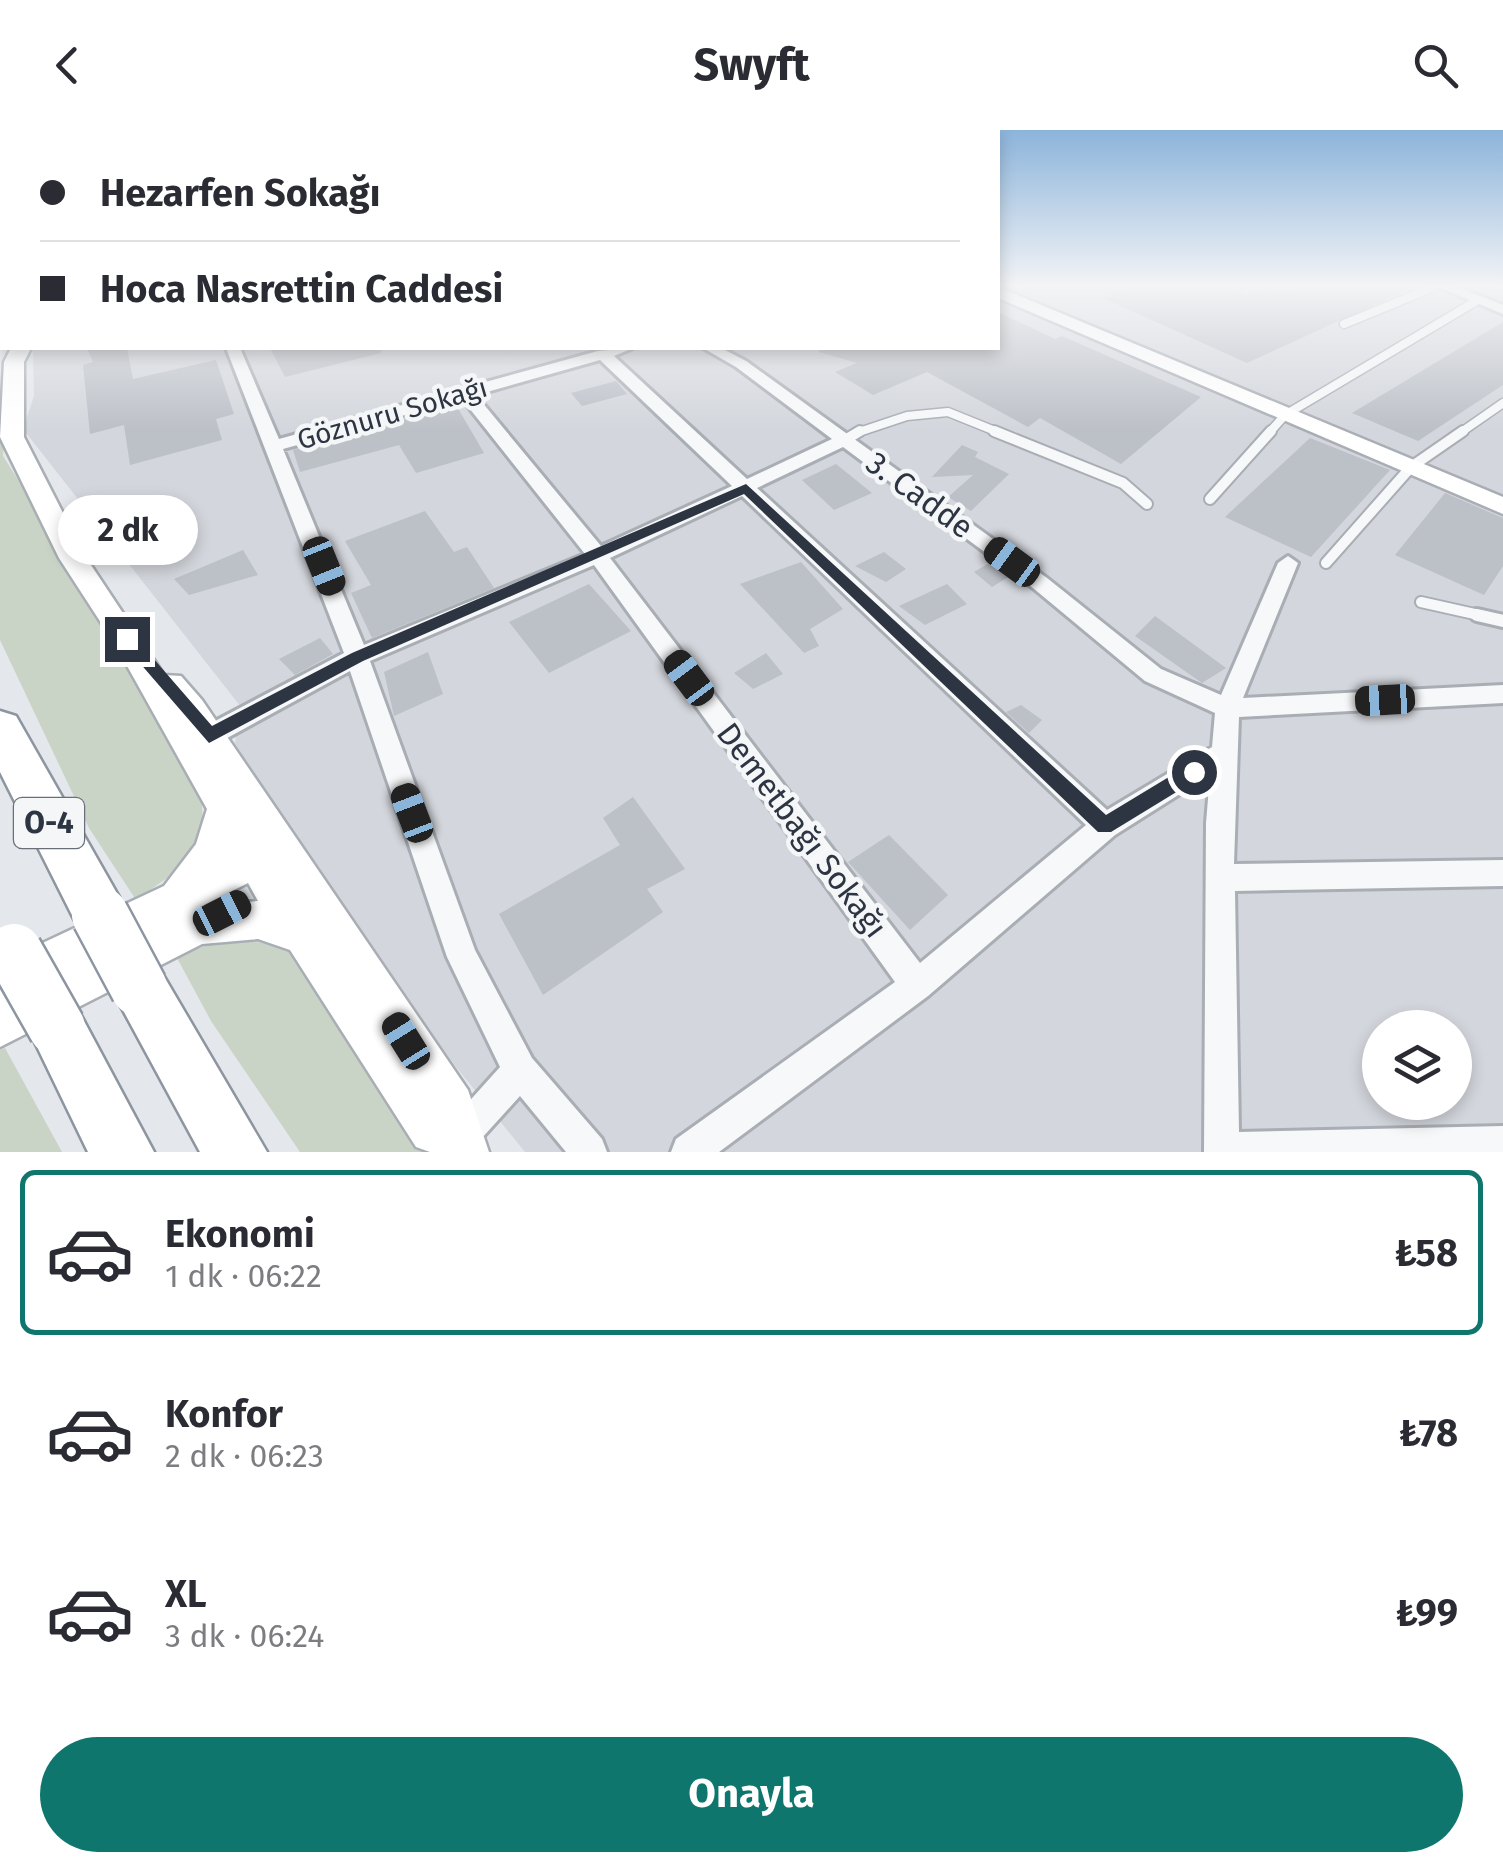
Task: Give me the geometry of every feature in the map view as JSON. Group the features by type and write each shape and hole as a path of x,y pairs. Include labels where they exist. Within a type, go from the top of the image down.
{"highway":[{"name":"O-4","path":"0,729 139,988 235,1152"},
{"path":"5,952 28,1026 122,1152"}],"street":[{"path":"1106,335 1416,463 1503,494"},
{"path":"20,350 14,362 12,437 72,558 127,639 224,811 277,868 452,1106 464,1145"},
{"path":"233,350 358,657 462,956 520,1070 589,1152"},
{"name":"Göznuru Sokağı","path":"273,446 618,350"},
{"name":"3. Cadde","path":"714,350 742,364 1040,583 1153,674 1227,708"},
{"path":"603,354 1104,826"},
{"name":"Demetbağı Sokağı","path":"465,392 598,556 917,985"},
{"path":"209,736 358,657 598,556 845,440"},
{"path":"1416,463 1503,506"},
{"path":"1288,563 1227,708 1221,878 1222,1151 1503,1144"},
{"path":"127,639 191,709 209,736 277,868 301,934 434,1130 464,1145"},
{"path":"1227,708 1503,694"},
{"path":"689,1152 917,985 1104,826 1224,754"},
{"path":"182,915 218,843 224,811"},
{"path":"28,1026 182,915 277,868"},
{"path":"1221,878 1503,873"},
{"path":"5,952 182,915 258,920 301,934"},
{"path":"464,1145 520,1070"}],"lane":[{"path":"1210,499 1289,412 1419,335"},
{"path":"1326,563 1416,463 1503,403"},
{"path":"845,440 863,429 907,416 948,412 1123,483 1147,504"},
{"path":"1420,602 1503,621"}],"shaded area":[{"path":"1000,335 1503,335 1503,1152 525,1152 456,1067 290,840 235,743 241,707 23,429 34,396 33,350 1000,350"}],"green space":[{"path":"8,383 3,456 114,631 201,790 204,839 181,868 136,900 89,828 0,640 0,388"},
{"path":"220,941 287,943 430,1152 300,1152 211,1021 176,956"},
{"path":"5,1048 62,1152 0,1152 0,1050"}],"building":[{"path":"1000,335 1046,335 1055,339 1062,336 1201,397 1121,464 1040,418 1028,427 927,372 873,395 835,372 857,363 819,352 1000,350"},
{"path":"1184,335 1309,335 1247,363"},
{"path":"1482,335 1503,335 1503,385 1418,441 1352,413"},
{"path":"88,350 127,350 133,379 216,360 234,414 216,419 222,440 130,465 124,425 90,434 83,365 93,362"},
{"path":"271,350 381,350 381,353 285,377"},
{"path":"616,381 627,394 582,406 571,393"},
{"path":"456,405 484,453 416,473 399,445 300,472 293,450"},
{"path":"1310,438 1390,470 1311,557 1225,517"},
{"path":"962,445 978,452 975,457 1009,474 971,511 948,497 973,475 932,477"},
{"path":"836,464 872,493 834,510 802,480"},
{"path":"1445,493 1503,518 1503,566 1484,595 1395,555"},
{"path":"425,511 454,552 467,547 494,588 372,638 351,593 371,585 345,541"},
{"path":"243,550 258,575 189,595 174,579"},
{"path":"884,552 906,569 886,582 855,566"},
{"path":"801,562 843,609 810,629 819,646 804,653 740,584"},
{"path":"991,562 1010,576 992,587 974,572"},
{"path":"589,584 631,631 549,673 509,622"},
{"path":"947,584 967,604 925,625 899,606"},
{"path":"1155,616 1226,668 1202,683 1135,636"},
{"path":"320,638 333,654 295,675 279,659"},
{"path":"428,652 443,694 394,716 384,672"},
{"path":"766,653 783,674 753,689 734,673"},
{"path":"1021,705 1042,720 1029,733 1006,712"},
{"path":"633,797 685,869 647,889 663,912 543,995 499,914 620,845 603,818"},
{"path":"889,835 948,895 910,930 848,862"}],"route":[{"path":"127,639 191,709 209,736 358,657 598,556 746,488 1104,826 1194,772"}]}
